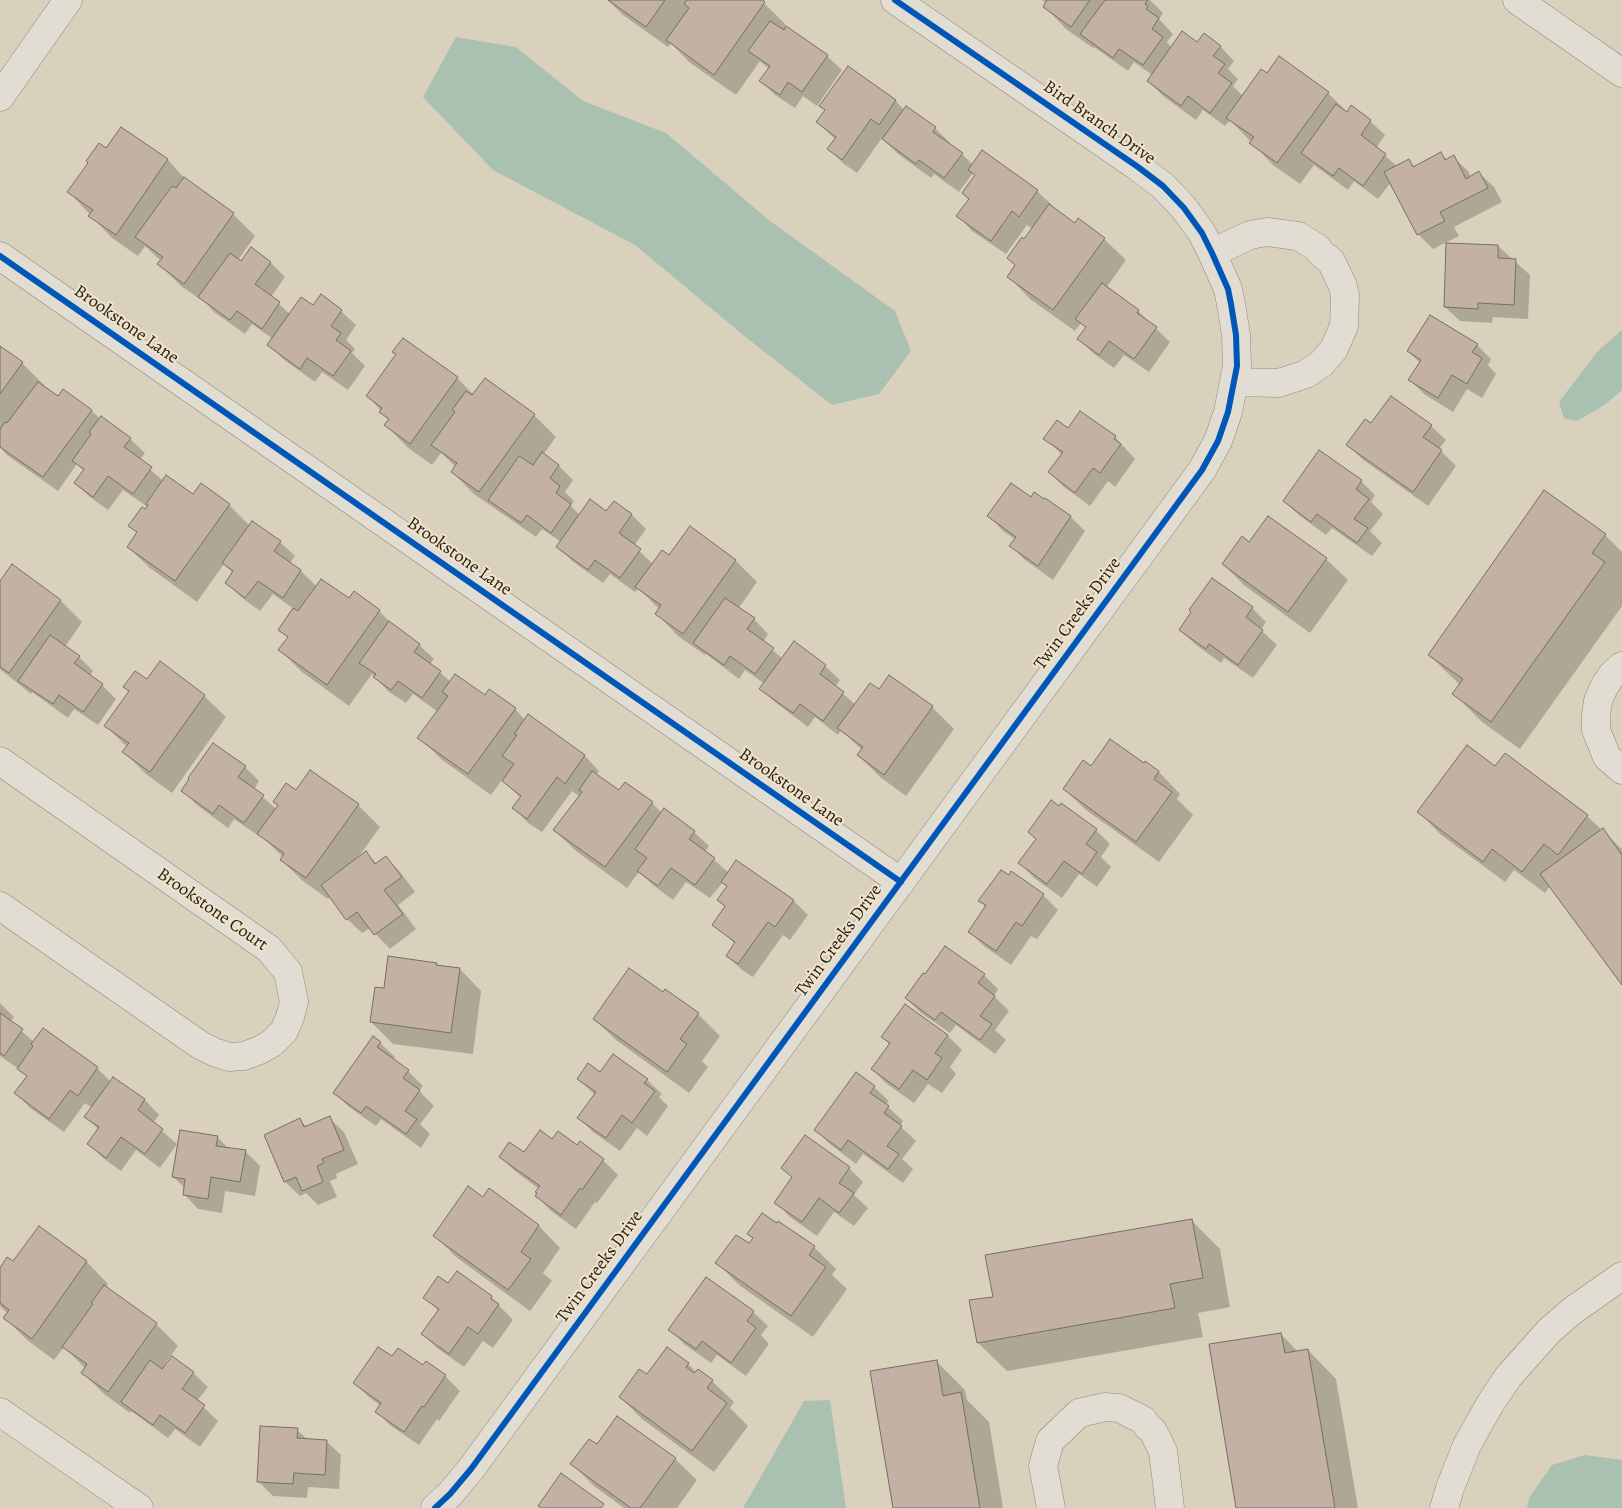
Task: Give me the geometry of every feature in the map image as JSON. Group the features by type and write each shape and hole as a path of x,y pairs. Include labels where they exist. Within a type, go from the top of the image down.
{"street":[{"path":"0,97 68,0"},
{"name":"Bird Branch Drive","path":"895,0 1163,186 1184,208 1202,233 1228,289 1233,314"},
{"path":"1518,0 1622,74"},
{"path":"1212,253 1250,235 1267,232 1298,236 1316,247 1331,261 1343,286 1345,302 1344,326 1334,349 1321,364 1306,374 1279,383 1234,382"},
{"name":"Brookstone Lane","path":"0,256 901,882"},
{"name":"Twin Creeks Drive","path":"435,1508 450,1494 471,1469 1202,470 1218,441 1232,397 1237,358 1233,314"},
{"path":"1622,666 1612,675 1604,687 1598,701 1596,715 1596,730 1607,757 1622,770"},
{"name":"Brookstone Court","path":"0,761 269,949 288,972 294,1002 290,1017 284,1031 272,1043 260,1050 244,1056 229,1057 214,1052 200,1045 0,906"},
{"path":"1444,1508 1467,1445 1508,1377 1549,1331 1572,1311 1622,1276"},
{"path":"1050,1508 1043,1466 1050,1441 1079,1413 1105,1407 1119,1408 1143,1420 1153,1431 1163,1451 1170,1508"},
{"path":"0,1412 139,1508"}],"shaded area":[{"path":"456,37 516,47 583,101 666,133 770,221 895,311 911,351 879,394 832,405 743,335 635,245 493,170 423,97"},
{"path":"1622,330 1622,390 1603,406 1577,421 1564,419 1559,402 1597,352"},
{"path":"830,1400 846,1508 743,1508 804,1401"},
{"path":"1585,1455 1622,1460 1622,1508 1527,1508 1529,1498 1552,1465"}],"building":[{"path":"608,0 665,0 646,27"},
{"path":"687,0 763,0 765,2 714,75 666,40 689,8 684,4"},
{"path":"1047,0 1090,0 1071,27 1043,7"},
{"path":"1105,0 1148,0 1145,4 1148,6 1146,9 1159,18 1152,29 1163,37 1143,65 1119,49 1113,58 1080,34"},
{"path":"770,21 784,30 786,26 828,55 802,92 788,82 780,95 759,81 770,66 748,51"},
{"path":"1182,31 1197,42 1204,33 1221,46 1213,56 1225,64 1218,73 1232,83 1210,113 1188,96 1181,106 1147,81"},
{"path":"1279,56 1329,92 1277,163 1249,143 1254,137 1226,118 1261,69 1267,73"},
{"path":"848,66 896,100 879,125 871,119 842,160 827,149 836,137 816,122 825,110 819,106"},
{"path":"1336,104 1347,112 1351,105 1371,120 1361,135 1386,154 1363,186 1339,168 1333,176 1301,153"},
{"path":"906,106 936,127 933,132 963,153 944,178 919,160 916,164 882,139"},
{"path":"121,127 168,159 116,235 88,216 93,210 67,192 88,163 86,161 99,143 106,148"},
{"path":"982,150 1038,190 1019,217 1012,211 991,241 956,216 969,199 962,193 975,175 968,170"},
{"path":"1441,152 1445,160 1454,155 1466,179 1479,171 1488,188 1440,212 1445,221 1417,235 1384,172 1409,159 1413,167"},
{"path":"184,177 234,213 184,284 157,264 163,257 135,237 172,186 176,188"},
{"path":"1049,204 1075,223 1078,218 1105,238 1053,310 1007,277 1015,265 1007,258 1022,237 1024,239"},
{"path":"1446,243 1498,245 1498,258 1516,259 1514,305 1478,303 1478,309 1444,307"},
{"path":"251,247 271,262 255,284 280,302 262,329 237,311 230,320 198,297 230,253 241,261"},
{"path":"1102,283 1139,310 1137,313 1157,327 1134,359 1109,341 1099,355 1077,339 1086,327 1075,319"},
{"path":"321,294 342,310 331,326 341,333 336,340 351,351 333,376 307,358 300,369 267,345 301,297 313,305"},
{"path":"1430,315 1478,344 1472,352 1482,358 1467,384 1452,375 1438,398 1408,380 1421,360 1407,351"},
{"path":"403,338 458,377 410,444 384,425 389,419 379,412 382,408 366,396 396,354 392,352"},
{"path":"0,346 23,362 0,394"},
{"path":"485,378 535,414 479,492 451,472 457,463 431,445 455,412 452,410 466,391 472,395"},
{"path":"38,382 58,396 63,389 92,410 43,477 0,447 0,429 5,422 7,423"},
{"path":"1391,396 1432,425 1423,437 1442,450 1413,492 1346,445 1365,419 1371,423"},
{"path":"1080,411 1116,436 1114,439 1121,444 1100,473 1093,468 1075,493 1048,472 1063,452 1043,439 1057,420 1068,428"},
{"path":"101,416 131,438 124,447 152,467 133,494 108,476 93,497 74,483 84,469 72,461"},
{"path":"1319,450 1362,480 1356,489 1369,499 1354,519 1368,528 1357,543 1317,514 1311,522 1283,501"},
{"path":"542,452 559,465 550,478 560,486 556,493 571,504 551,533 527,515 521,523 488,500 519,456 533,465"},
{"path":"166,475 193,494 201,483 230,504 175,581 127,547 137,532 128,526 142,507 145,509 148,505 146,504"},
{"path":"1011,483 1031,497 1034,492 1045,498 1071,516 1038,566 1009,546 1016,537 987,516"},
{"path":"1544,490 1606,534 1592,553 1605,562 1491,722 1452,694 1463,679 1428,655"},
{"path":"590,499 606,511 614,501 632,514 619,533 641,549 620,578 595,560 588,570 556,547"},
{"path":"1268,516 1327,558 1288,612 1222,564 1242,536 1249,542"},
{"path":"252,521 281,541 274,551 301,570 283,598 258,581 245,598 225,583 233,571 222,563"},
{"path":"690,526 736,560 683,634 655,614 661,605 635,587 662,550 669,555"},
{"path":"12,564 61,600 9,673 0,667 0,581"},
{"path":"1212,578 1253,607 1246,617 1263,630 1238,665 1209,644 1206,649 1179,630 1191,612 1189,610"},
{"path":"321,579 349,598 354,591 380,610 327,685 278,650 288,637 278,630 293,608 298,611"},
{"path":"725,598 755,618 747,629 774,648 755,674 730,656 724,665 693,643"},
{"path":"389,621 420,644 414,652 441,671 422,698 398,681 391,690 373,677 376,674 359,663"},
{"path":"50,635 80,656 74,663 103,684 83,712 59,695 53,704 18,681"},
{"path":"794,641 826,665 820,674 844,692 823,721 800,704 793,713 759,689"},
{"path":"160,661 205,695 150,772 122,752 129,743 104,726 129,691 123,687 135,671 147,679"},
{"path":"455,674 485,695 489,689 516,708 468,774 417,738 448,696 442,692"},
{"path":"889,675 933,706 884,775 857,755 863,747 837,728 870,683 879,689"},
{"path":"528,714 585,755 565,784 557,777 527,819 512,808 521,796 502,781 514,764 502,756 517,735 514,734"},
{"path":"1110,739 1144,763 1145,761 1159,771 1154,779 1172,792 1136,842 1063,789 1083,760 1091,766"},
{"path":"213,743 246,766 238,777 264,795 244,823 219,805 213,814 181,791"},
{"path":"1467,745 1495,766 1505,753 1588,815 1558,855 1544,844 1522,872 1492,849 1483,862 1417,812"},
{"path":"310,770 359,804 306,878 280,860 284,853 257,834 278,805 273,802 286,783 296,790"},
{"path":"592,771 619,790 625,782 653,802 605,867 553,830 582,792 579,790"},
{"path":"1051,800 1059,806 1061,803 1097,829 1086,844 1097,852 1082,874 1064,861 1047,884 1018,863 1036,839 1028,832"},
{"path":"664,808 695,831 689,839 715,858 695,885 671,868 658,886 637,871 647,858 635,849"},
{"path":"1603,828 1622,853 1622,985 1540,874"},
{"path":"366,851 375,864 386,856 402,877 384,890 403,914 374,935 357,912 346,920 321,885"},
{"path":"736,860 794,900 775,927 768,922 738,964 726,956 735,942 712,925 725,906 717,900 727,886 721,882"},
{"path":"1001,870 1009,875 1011,871 1044,894 1022,926 1016,922 996,951 968,932 986,905 978,901"},
{"path":"945,946 985,974 978,983 995,996 980,1016 992,1024 980,1040 941,1012 935,1020 905,998"},
{"path":"388,956 460,968 451,1033 370,1022 375,987 384,988"},
{"path":"629,968 663,992 665,989 699,1013 680,1039 687,1044 667,1072 593,1019"},
{"path":"905,1004 948,1035 935,1053 942,1058 927,1080 913,1070 899,1089 871,1069 890,1043 881,1037"},
{"path":"0,1013 23,1029 4,1056 0,1053"},
{"path":"43,1028 98,1067 78,1096 70,1090 49,1119 14,1093 27,1076 17,1069 33,1046 31,1044"},
{"path":"373,1036 381,1042 377,1047 409,1070 403,1078 420,1090 405,1111 417,1119 406,1134 366,1106 361,1113 333,1093"},
{"path":"613,1054 648,1079 644,1083 655,1091 632,1123 622,1115 606,1138 577,1118 596,1092 577,1079 588,1063 600,1072"},
{"path":"856,1072 875,1086 870,1093 889,1106 884,1113 902,1126 887,1146 899,1154 888,1169 848,1140 841,1150 814,1130"},
{"path":"113,1077 145,1099 138,1110 163,1129 145,1154 121,1137 106,1158 87,1144 99,1127 84,1117"},
{"path":"330,1116 344,1150 322,1159 324,1163 317,1166 323,1182 302,1191 296,1177 284,1182 264,1135 300,1118 304,1127"},
{"path":"180,1130 218,1136 216,1146 246,1150 240,1182 211,1177 208,1199 183,1195 185,1179 172,1177"},
{"path":"540,1130 552,1139 558,1131 577,1145 580,1141 604,1159 561,1215 535,1196 537,1193 535,1192 540,1186 499,1157 509,1142 524,1152"},
{"path":"805,1135 850,1167 839,1183 854,1193 839,1213 819,1198 802,1222 774,1203 792,1177 781,1168"},
{"path":"468,1186 483,1197 489,1188 539,1225 521,1252 531,1259 508,1290 433,1236"},
{"path":"762,1213 777,1223 778,1221 815,1246 809,1255 826,1267 791,1316 715,1263 736,1235 749,1243 753,1238 747,1234"},
{"path":"1192,1219 1203,1278 1170,1284 1175,1308 977,1343 969,1300 993,1297 985,1255"},
{"path":"39,1226 87,1261 32,1339 3,1318 9,1310 0,1303 0,1268 7,1257 13,1261"},
{"path":"457,1271 492,1296 491,1299 499,1304 478,1334 468,1327 449,1354 421,1334 439,1309 423,1298 438,1276 448,1283"},
{"path":"706,1277 754,1311 747,1321 756,1328 731,1363 702,1341 696,1349 668,1330"},
{"path":"104,1285 157,1323 108,1392 81,1373 87,1364 62,1347 93,1304 91,1303"},
{"path":"1281,1333 1285,1353 1308,1349 1335,1508 1236,1508 1209,1344"},
{"path":"378,1347 392,1356 398,1348 423,1365 426,1361 446,1375 404,1432 375,1412 381,1403 353,1383"},
{"path":"667,1347 689,1363 686,1367 694,1373 698,1369 713,1380 707,1388 727,1403 692,1451 619,1397 639,1369 647,1374"},
{"path":"172,1356 194,1372 182,1389 205,1405 185,1433 160,1415 153,1425 121,1402 150,1360 162,1369"},
{"path":"937,1360 943,1396 961,1392 980,1508 893,1508 870,1371"},
{"path":"617,1416 676,1458 640,1508 631,1508 570,1464 589,1439 597,1444"},
{"path":"260,1426 298,1428 297,1438 327,1440 325,1475 294,1473 293,1484 257,1482"},
{"path":"561,1473 604,1504 601,1508 541,1508 538,1506"}],"cycle path":[{"path":"435,1508 450,1494 471,1469 1202,470 1218,441 1228,412 1237,366 1236,335 1228,289 1202,233 1184,208 1163,186 1138,167 895,0"},
{"path":"0,256 901,882"}]}
